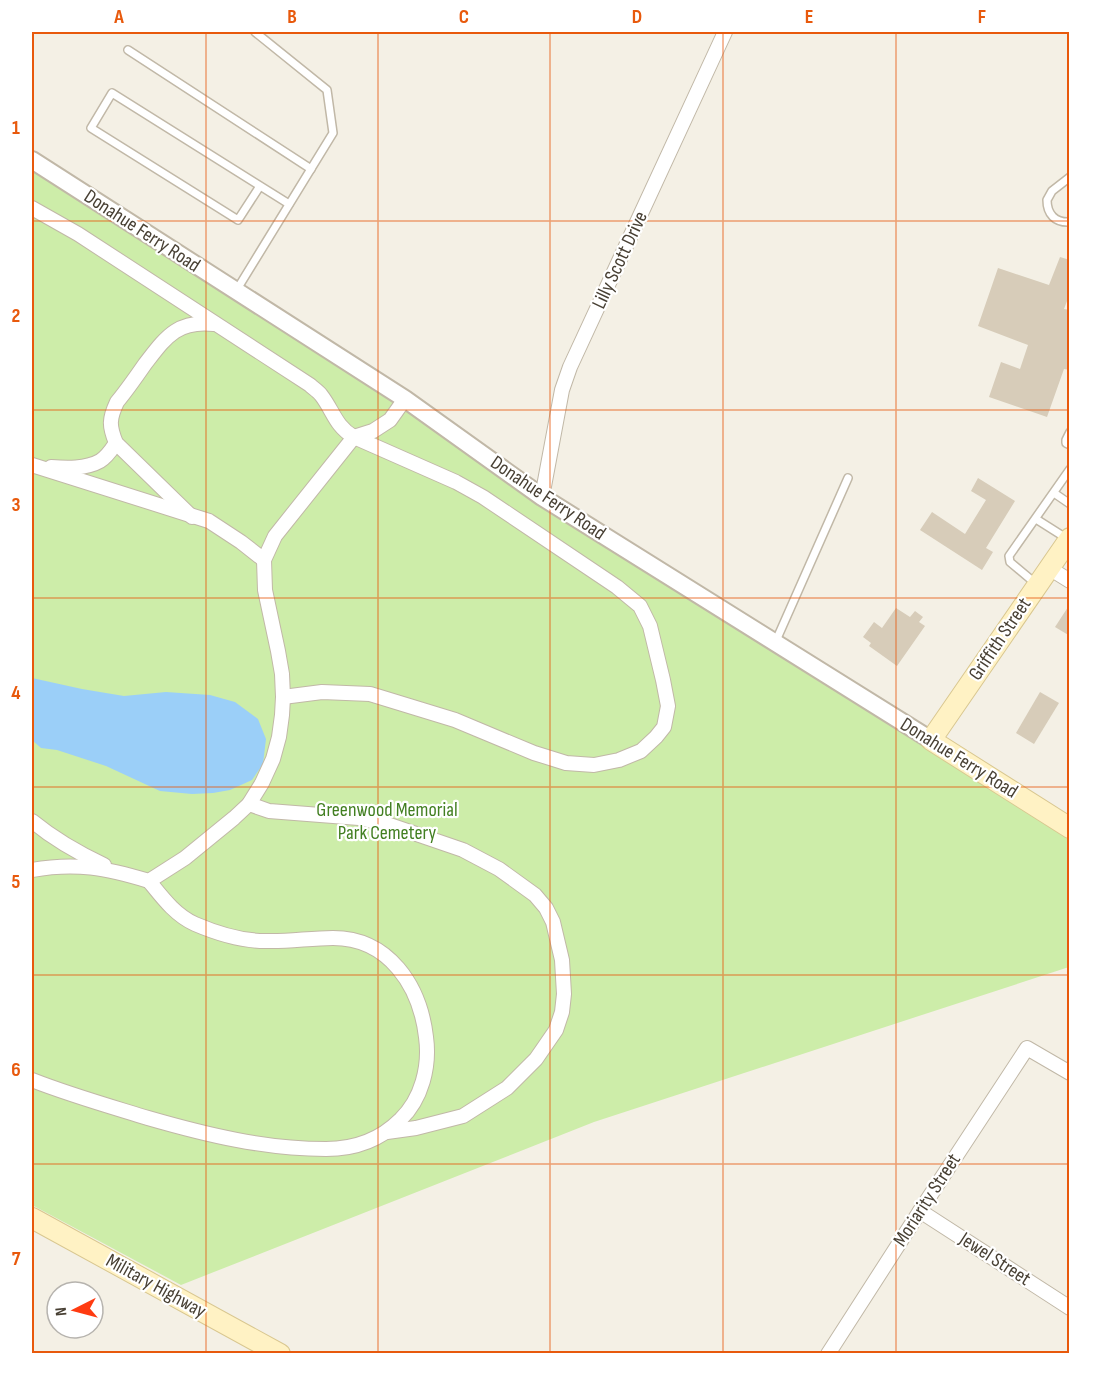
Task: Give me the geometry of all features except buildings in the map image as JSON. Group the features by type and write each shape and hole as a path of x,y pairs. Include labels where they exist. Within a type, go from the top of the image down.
{"main road":[{"name":"Griffith Street","path":"931,740 1069,539"},
{"name":"Donahue Ferry Road","path":"931,740 1070,828"},
{"name":"Military Highway","path":"32,1218 280,1353"}],"street":[{"name":"Lilly Scott Drive","path":"542,497 562,390 570,367 725,32"},
{"name":"Donahue Ferry Road","path":"32,160 405,399 542,497 931,740"},
{"path":"32,208 78,234 310,385 321,395 345,432 483,496 640,606 650,626 668,706 664,727 657,737 640,751 619,760 594,765 566,764 455,720 370,694 322,692 283,698"},
{"path":"192,517 116,443 111,431 110,420 117,402 166,337 200,322 216,324"},
{"path":"149,881 184,858 221,829 249,804 262,783 273,759 279,737 283,698 282,674 265,590 264,560 275,536 354,437 373,431 390,420 405,399"},
{"path":"32,464 67,468 99,462 116,443"},
{"path":"32,464 209,521 264,560"},
{"path":"1049,568 1070,582"},
{"path":"249,804 269,811 359,818 390,825 463,850 499,869 535,895 546,908 553,922 562,960 564,994 562,1012 556,1030 536,1059 507,1088 463,1116 416,1128 387,1132"},
{"path":"32,821 75,851 120,872"},
{"path":"32,870 64,865 88,866 120,872 149,881 172,909 192,923 219,933 263,941 351,939 369,946 387,956 403,973 414,992 422,1011 428,1052 421,1088 412,1106 401,1120 387,1132 356,1146 339,1149 290,1148 212,1136 61,1091 32,1080"},
{"name":"Moriarity Street","path":"828,1353 1027,1048 1070,1073"},
{"name":"Jewel Street","path":"920,1211 1070,1308"}],"lane":[{"path":"236,291 333,133 327,90 255,32"},
{"path":"128,50 311,168"},
{"path":"260,186 237,220 91,128 112,93 289,204"},
{"path":"1070,177 1052,191 1047,200 1052,216 1058,221 1070,222"},
{"path":"1070,432 1066,440 1066,443 1070,445"},
{"path":"1038,585 1010,562 1009,556 1070,469"},
{"path":"775,643 848,478"},
{"path":"1054,493 1070,504"},
{"path":"1036,519 1069,539"}],"green space":[{"name":"Greenwood Memorial Park Cemetery","path":"32,161 931,740 1069,838 1069,967 594,1122 181,1285 32,1205"}],"water":[{"path":"32,678 124,696 166,692 210,695 235,702 258,719 266,739 263,764 252,780 230,790 192,794 160,791 106,766 57,750 41,748 32,740"}]}
